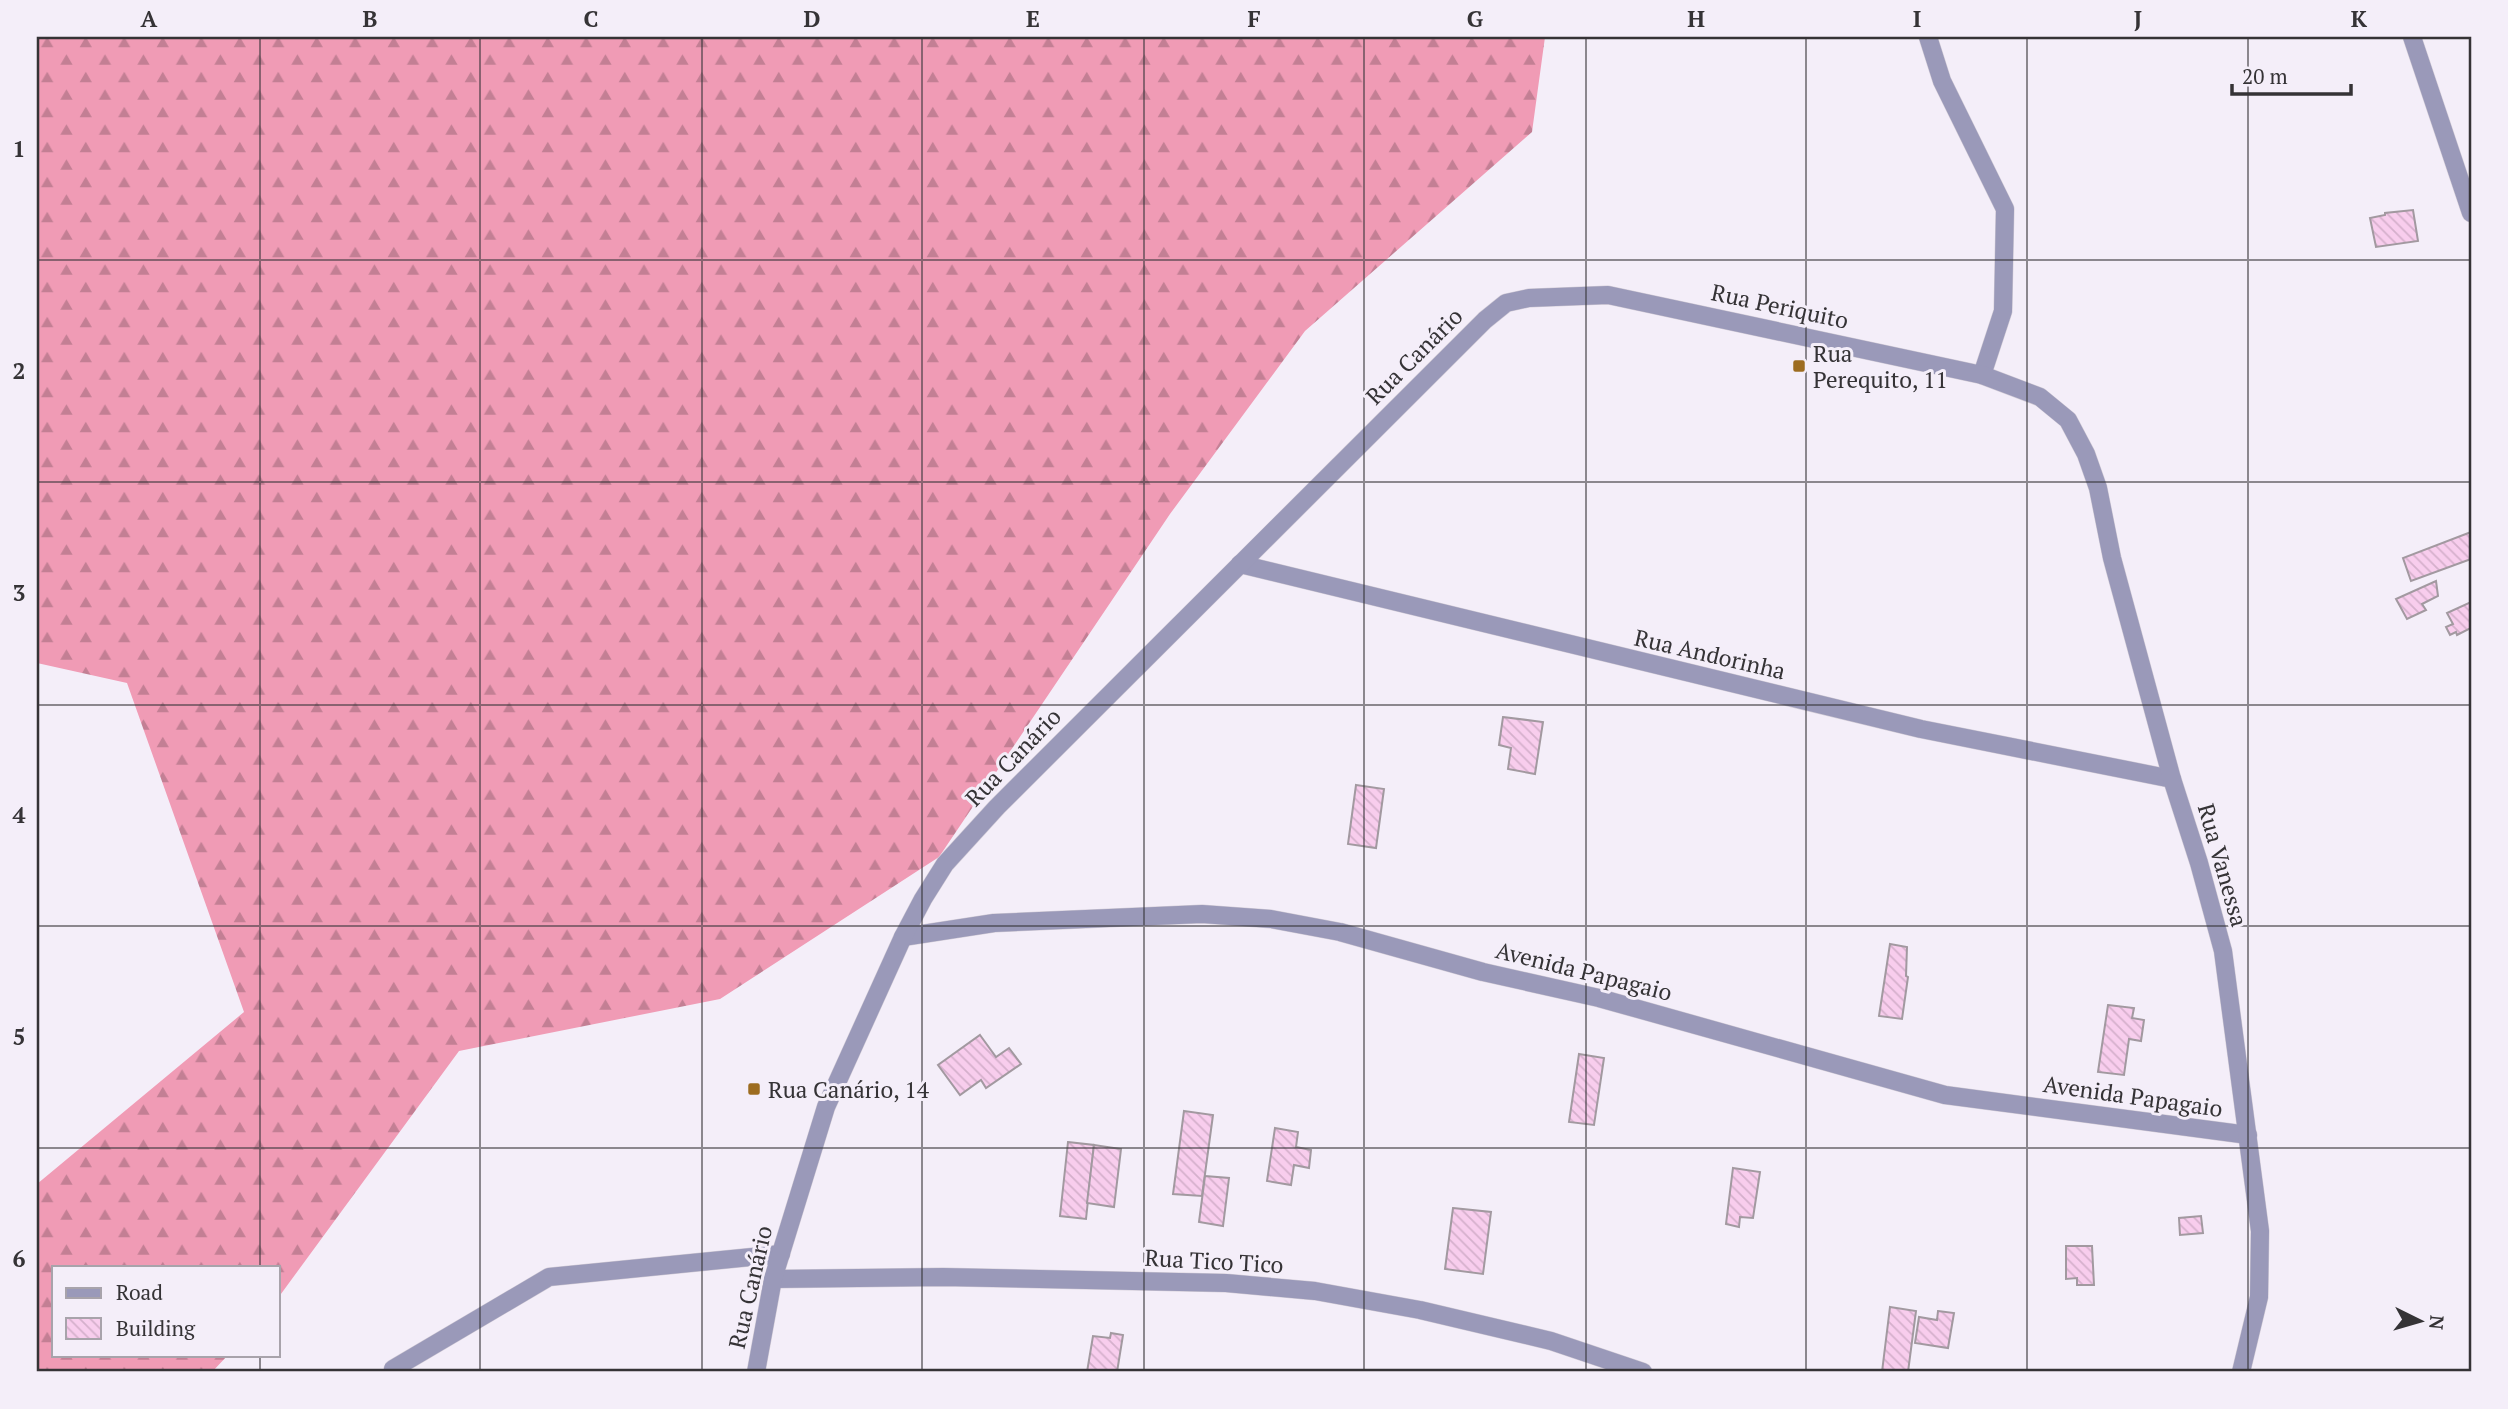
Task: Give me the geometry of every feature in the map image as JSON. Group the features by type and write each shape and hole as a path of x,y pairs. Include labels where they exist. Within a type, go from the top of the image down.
{"street":[{"path":"1928,37 1942,81 2005,209 2003,311 1982,375"},
{"path":"2412,37 2471,213"},
{"name":"Rua Periquito","path":"1506,303 1529,298 1608,295 1982,375 2040,397"},
{"name":"Rua Canário","path":"756,1372 773,1279 826,1107 903,937 946,864 980,826 1240,564 1485,320 1506,303"},
{"name":"Rua Vanessa","path":"2040,397 2068,420 2086,454 2098,488 2112,558 2172,779 2223,951 2260,1231 2259,1297 2241,1372"},
{"name":"Rua Andorinha","path":"1240,564 1921,729 2172,779"},
{"name":"Avenida Papagaio","path":"903,937 994,923 1202,914 1272,919 1340,932 1483,971 1599,998 1945,1095 2248,1135"},
{"path":"393,1369 550,1277 781,1254"},
{"name":"Rua Tico Tico","path":"773,1279 943,1277 1226,1283 1315,1292 1420,1310 1551,1341 1643,1372"}],"green space":[{"path":"37,37 1545,37 1532,132 1305,331 1170,514 939,857 720,999 459,1051 280,1295 280,1266 52,1266 52,1356 227,1356 212,1372 37,1372 37,1184 244,1012 127,683 37,663"}],"building":[{"path":"2413,210 2418,241 2376,247 2370,218 2385,213"},
{"path":"2471,532 2471,559 2411,581 2403,558"},
{"path":"2436,581 2438,596 2422,604 2426,610 2407,619 2396,599"},
{"path":"2471,602 2471,628 2457,635 2456,632 2450,635 2446,627 2453,624 2447,613"},
{"path":"1503,717 1543,722 1535,774 1508,769 1511,748 1499,745"},
{"path":"1356,785 1384,789 1376,848 1348,844"},
{"path":"1890,944 1907,947 1908,977 1902,1019 1879,1016"},
{"path":"2108,1005 2134,1008 2132,1018 2144,1020 2141,1041 2129,1039 2124,1075 2098,1072"},
{"path":"980,1035 996,1057 1009,1048 1021,1064 986,1088 981,1080 960,1095 938,1065"},
{"path":"1579,1054 1604,1058 1594,1125 1569,1122"},
{"path":"1184,1111 1213,1115 1202,1196 1173,1194"},
{"path":"1275,1128 1298,1132 1296,1147 1311,1150 1309,1168 1294,1165 1291,1185 1267,1181"},
{"path":"1068,1142 1094,1145 1086,1219 1060,1216"},
{"path":"1094,1145 1121,1149 1114,1207 1087,1203"},
{"path":"1733,1168 1760,1172 1753,1218 1740,1217 1739,1227 1726,1224"},
{"path":"1205,1176 1229,1178 1223,1226 1199,1222"},
{"path":"1453,1208 1491,1212 1483,1274 1445,1269"},
{"path":"2201,1216 2203,1233 2180,1235 2179,1218"},
{"path":"2066,1246 2092,1246 2094,1285 2077,1285 2077,1278 2066,1279"},
{"path":"1890,1307 1916,1311 1908,1372 1882,1372"},
{"path":"1938,1311 1954,1313 1948,1348 1915,1343 1919,1317 1937,1320"},
{"path":"1111,1333 1123,1335 1117,1372 1087,1372 1093,1336 1110,1338"}],"place":[{"name":"Rua Perequito, 11","path":"1799,366"},
{"name":"Rua Canário, 14","path":"754,1089"}]}
